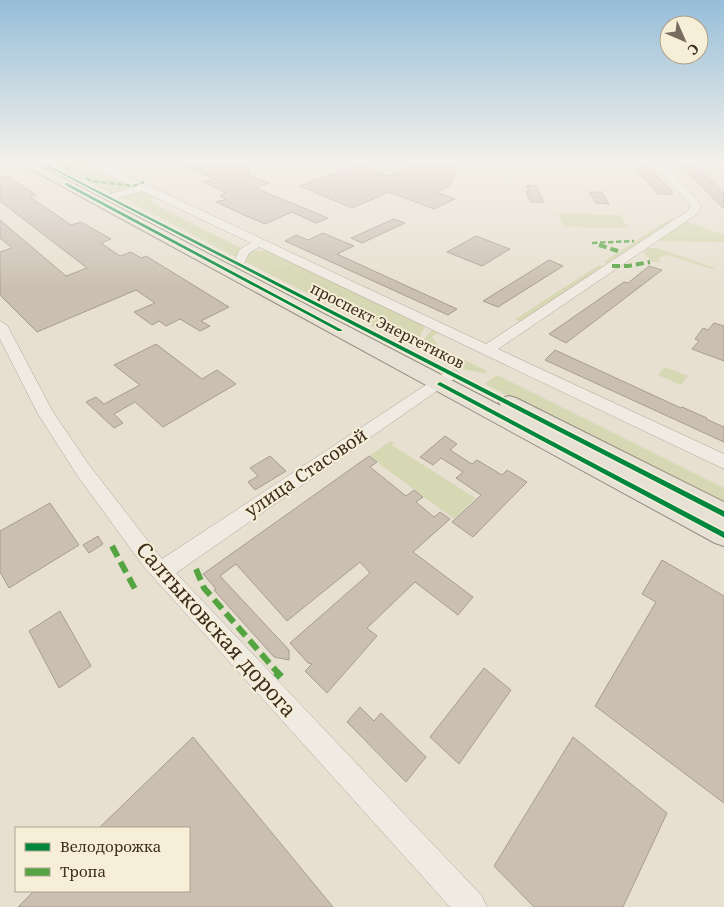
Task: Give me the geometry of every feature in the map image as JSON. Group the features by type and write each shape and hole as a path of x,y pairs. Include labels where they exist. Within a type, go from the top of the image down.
{"main road":[{"name":"проспект Энергетиков","path":"109,203 446,379 724,514"},
{"name":"проспект Энергетиков","path":"122,203 239,264 724,535"}],"street":[{"name":"проспект Энергетиков","path":"178,203 724,462"},
{"path":"488,349 693,212 695,203"},
{"path":"239,264 244,250 260,242"},
{"name":"Салтыковская дорога","path":"0,325 46,414 83,470 160,572 471,907"},
{"name":"улица Стасовой","path":"160,572 446,379"}],"green space":[{"path":"132,203 153,203 241,248 236,257"},
{"path":"558,213 620,215 628,228 564,227"},
{"path":"671,218 676,220 609,264 603,262"},
{"path":"685,221 724,235 724,242 656,241"},
{"path":"648,248 657,248 712,267 715,270 667,255 658,258 661,262 653,262 643,253"},
{"path":"250,250 269,251 422,325 424,328 420,337 415,339 402,332 394,337 246,262 244,260"},
{"path":"599,265 604,267 522,321 514,320"},
{"path":"433,329 440,331 432,337 439,347 487,371 485,373 466,370 424,349 422,343"},
{"path":"665,367 688,376 681,385 658,375"},
{"path":"497,375 724,488 724,506 485,384"},
{"path":"391,441 394,443 392,445 475,498 454,519 369,456"}],"building":[{"path":"3,203 39,203 71,225 81,222 111,239 101,243 120,256 131,252 141,258 146,256 229,307 201,321 210,326 200,331 180,319 166,326 159,321 152,325 134,312 155,303 136,290 37,332 0,295 0,252 12,248 0,238 0,220 66,276 87,268"},
{"path":"219,203 292,203 328,218 316,223 292,212 265,224"},
{"path":"341,203 363,203 352,208"},
{"path":"419,203 446,203 434,209"},
{"path":"718,203 724,203 724,209"},
{"path":"394,219 405,223 362,243 351,238"},
{"path":"323,233 354,246 337,254 457,309 448,315 285,241 296,235 308,240"},
{"path":"476,236 510,249 482,266 447,252"},
{"path":"549,260 563,266 498,307 483,301"},
{"path":"649,266 662,270 566,343 549,334 624,282 628,283"},
{"path":"714,323 724,326 724,361 692,349 699,341 695,339 703,328 708,330"},
{"path":"156,344 202,379 217,370 236,384 163,427 135,402 114,414 123,423 114,428 86,402 96,397 104,404 140,385 114,365"},
{"path":"555,350 724,427 724,442 545,360"},
{"path":"445,436 457,444 450,450 472,464 477,460 502,475 507,470 527,482 473,537 452,522 481,495 456,478 463,472 441,458 433,465 420,457"},
{"path":"270,456 286,471 255,490 248,482 258,476 250,468"},
{"path":"369,456 377,462 370,467 406,496 414,490 423,497 416,502 434,517 440,512 450,519 413,552 473,597 458,615 415,582 367,628 377,636 327,693 305,671 312,664 308,663 290,643 370,573 360,562 287,621 236,564 220,576 289,650 289,660 274,657 214,590 216,589 203,574"},
{"path":"50,503 79,545 9,588 0,572 0,531"},
{"path":"98,536 103,544 89,553 83,545"},
{"path":"662,560 724,596 724,803 595,706 656,602 642,594"},
{"path":"60,611 91,666 59,688 29,631"},
{"path":"484,668 511,690 459,764 430,737"},
{"path":"360,707 374,721 381,713 426,757 406,782 347,722"},
{"path":"193,737 333,907 18,907 33,892 190,892 190,827 100,827"},
{"path":"573,737 667,813 623,907 534,907 494,866"}],"marked path":[{"path":"592,243 634,241"},
{"path":"599,245 618,251"},
{"path":"612,266 628,266 650,262"},
{"path":"112,546 135,589"},
{"path":"196,569 204,588 281,677"}],"cycle path":[{"path":"102,203 340,330"},
{"path":"121,203 724,514"},
{"path":"440,384 724,535"}]}
